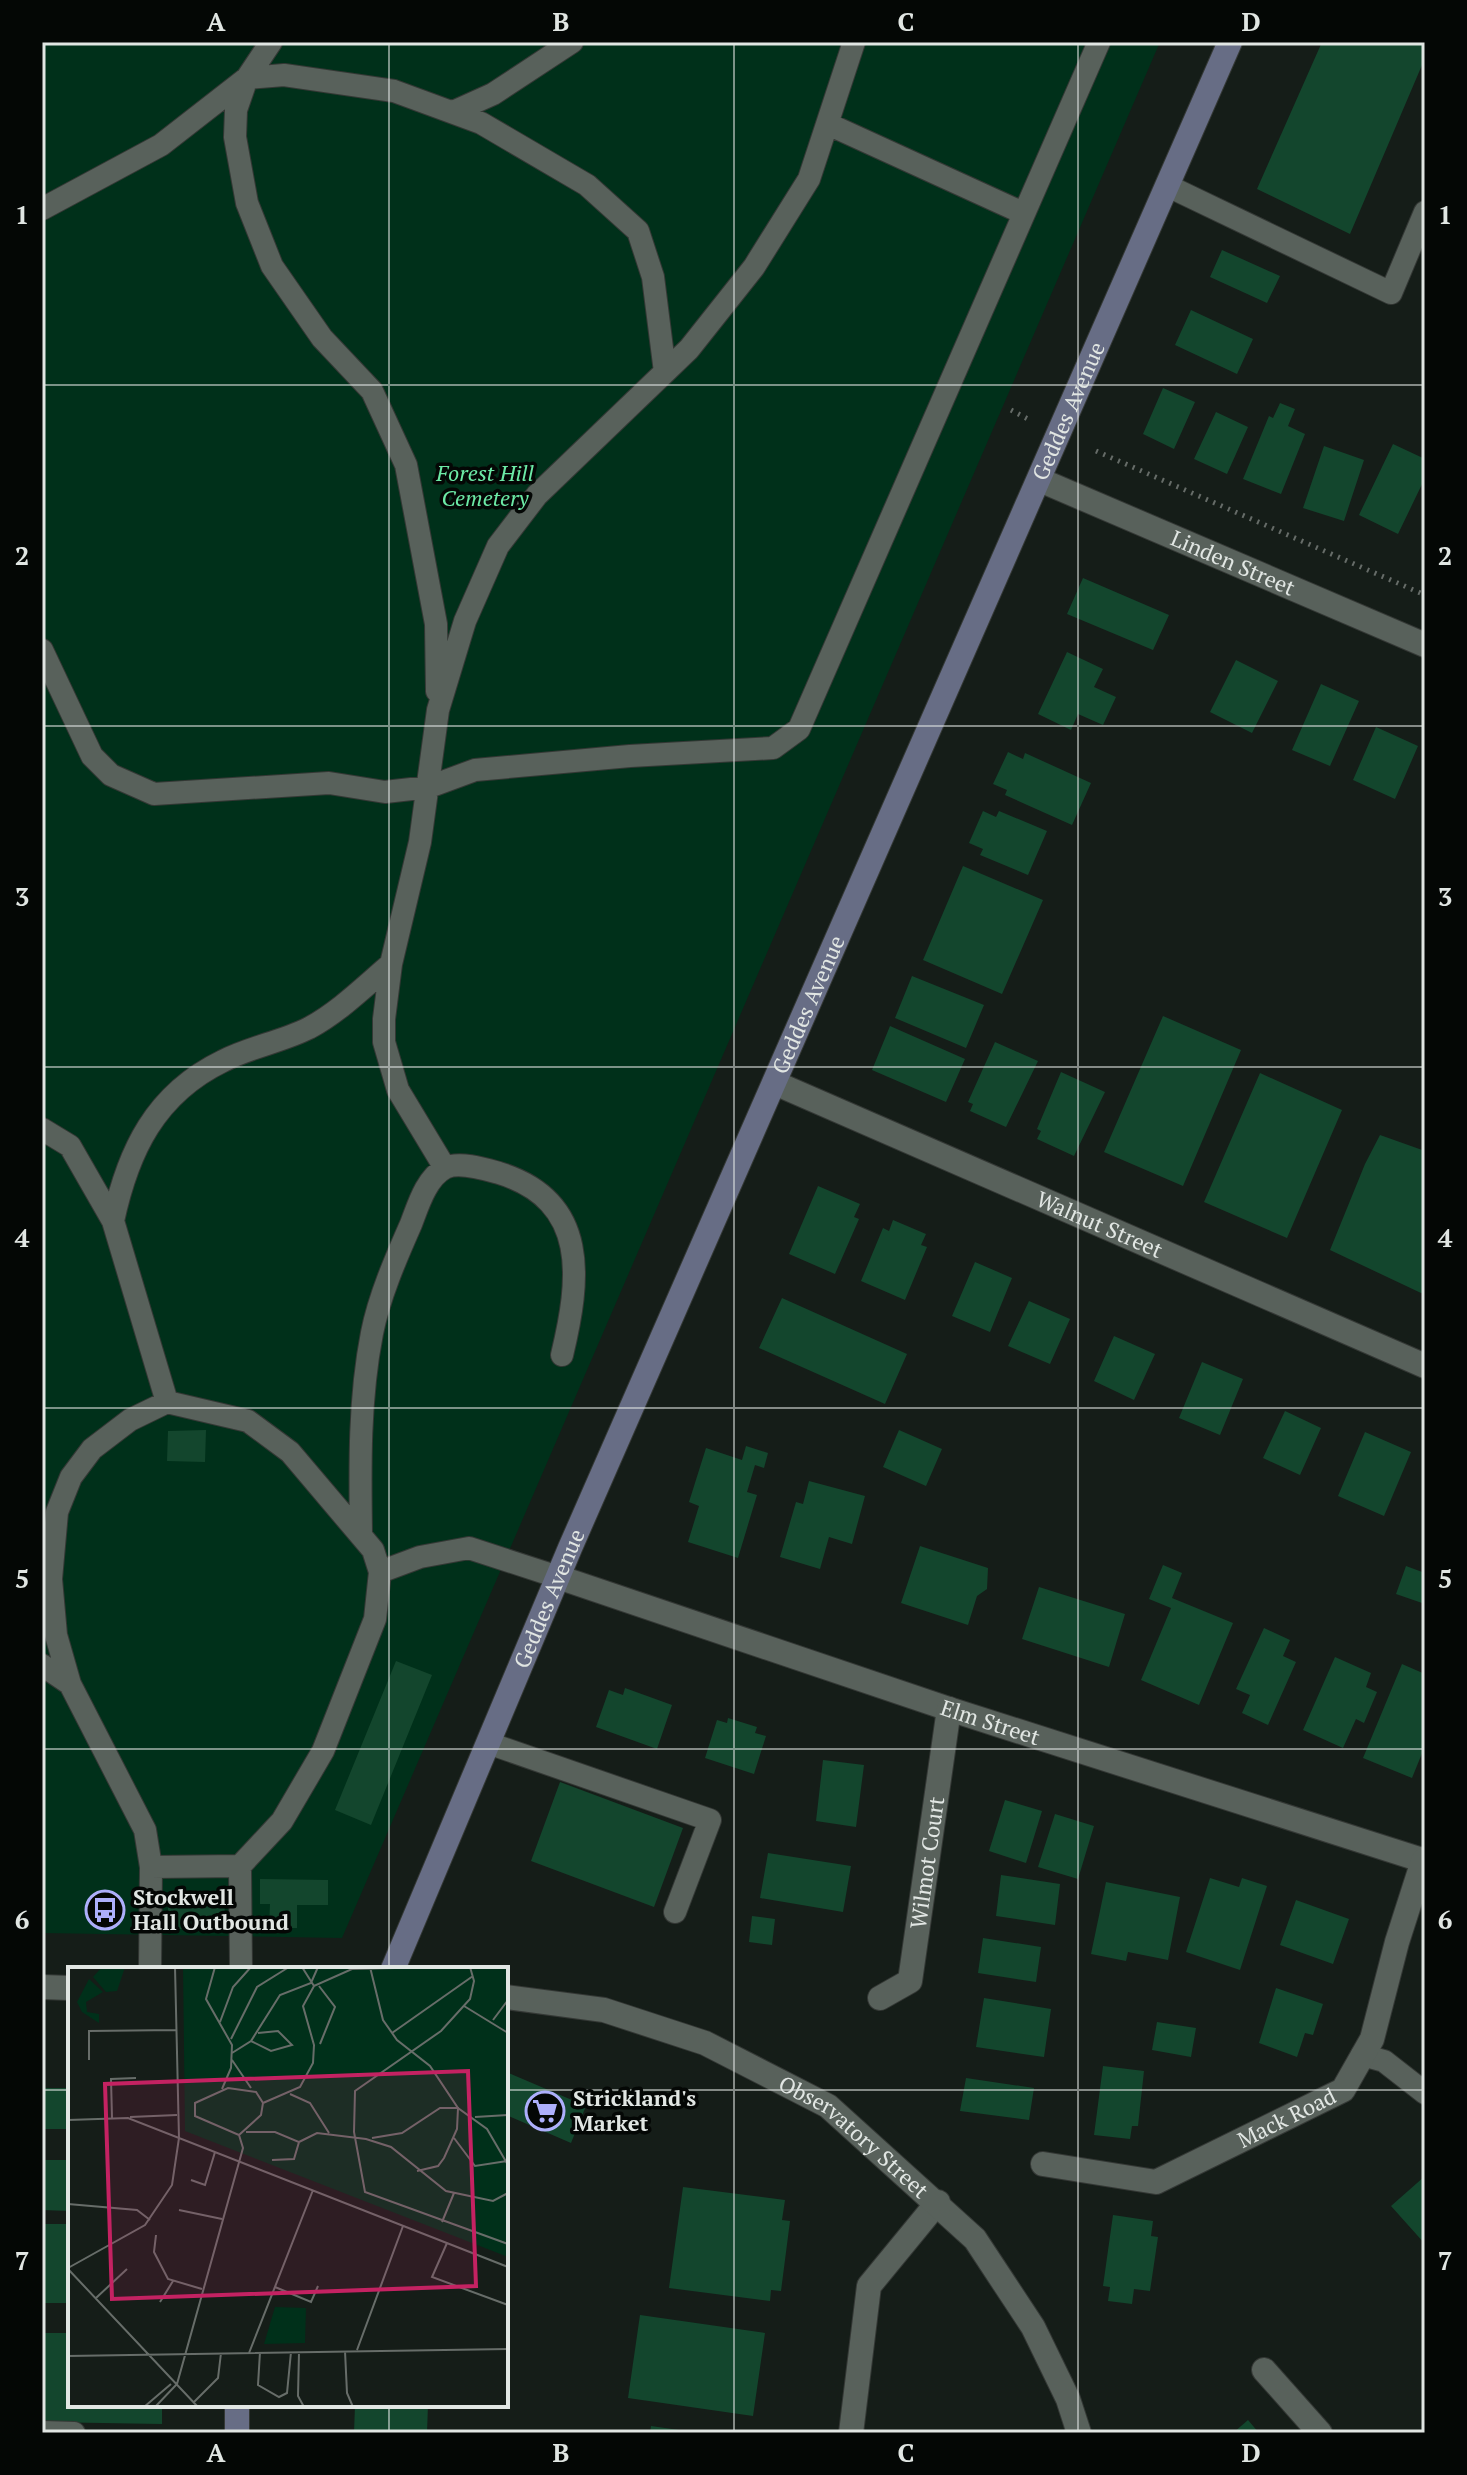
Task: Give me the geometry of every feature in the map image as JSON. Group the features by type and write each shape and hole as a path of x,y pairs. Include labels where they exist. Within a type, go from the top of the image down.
{"main road":[{"name":"Geddes Avenue","path":"394,1967 558,1577 1230,42"},
{"path":"237,2407 237,2433"}],"street":[{"name":"Linden Street","path":"1040,480 1425,645"},
{"name":"Walnut Street","path":"775,1083 1424,1364"},
{"name":"Elm Street","path":"558,1577 949,1709 1424,1861"},
{"name":"Wilmot Court","path":"880,1998 910,1981 949,1709"},
{"name":"Mack Road","path":"1043,2164 1156,2182 1343,2090 1372,2039 1397,1942 1424,1861"},
{"path":"42,1987 68,1988"},
{"name":"Observatory Street","path":"508,1997 604,2010 705,2043 828,2106 938,2202 975,2239 1033,2327 1068,2399 1079,2433"},
{"path":"851,2433 869,2286 938,2202"},
{"path":"1264,2370 1320,2433"}],"lane":[{"path":"271,42 247,78 236,110 235,137 247,203 272,266 322,338 372,391 406,465 436,624 438,710 429,787 391,964 384,1019 388,1061 407,1110 445,1168"},
{"path":"453,112 493,94 572,42"},
{"path":"438,710 465,621 498,546 537,495 689,349 754,267 809,179 854,42"},
{"path":"42,650 92,756 111,775 154,794 329,783 385,792 429,787 475,770 773,748 799,729 1099,42"},
{"path":"42,209 161,145 247,78 284,75 394,91 481,123 587,185 638,231 653,277 665,372"},
{"path":"828,124 1023,213"},
{"path":"1168,186 1391,293 1425,212"},
{"path":"113,1221 124,1170 155,1117 184,1084 224,1060 267,1047 312,1027 391,964"},
{"path":"42,1129 70,1146 113,1221 167,1402"},
{"path":"361,1534 359,1441 372,1332 425,1191 445,1168 458,1166 500,1174 526,1183 556,1209 567,1228 575,1272 562,1355"},
{"path":"42,1504 71,1477 92,1449 130,1420 167,1402 248,1421 290,1452 373,1550 380,1572 375,1619 323,1751 282,1821 240,1866 241,1967"},
{"path":"71,1477 57,1512 51,1579 56,1635 70,1684 145,1830 151,1867 150,1967"},
{"path":"380,1572 420,1557 469,1548 558,1577"},
{"path":"42,1665 70,1684"},
{"path":"488,1743 710,1820 675,1912"},
{"path":"151,1867 240,1866"},
{"path":"1362,2055 1384,2061 1425,2093"},
{"path":"42,2432 74,2433"}],"path":[{"path":"1011,410 1028,419"},
{"path":"1096,451 1425,595"}],"green space":[{"name":"Forest Hill Cemetery","path":"42,42 1160,42 342,1938 42,1933"}],"building":[{"path":"1322,42 1425,42 1425,58 1350,234 1257,189"},
{"path":"1222,250 1280,276 1267,303 1210,277"},
{"path":"1191,310 1253,339 1237,374 1175,345"},
{"path":"1163,388 1195,402 1174,449 1143,434"},
{"path":"1280,403 1295,409 1288,426 1305,434 1281,494 1243,479 1269,416 1273,418"},
{"path":"1216,412 1248,427 1227,474 1194,459"},
{"path":"1393,444 1425,459 1425,478 1398,534 1359,515"},
{"path":"1324,446 1364,460 1344,521 1303,508"},
{"path":"1083,578 1169,615 1153,650 1067,614"},
{"path":"1067,652 1103,669 1094,687 1116,697 1103,725 1078,714 1071,730 1038,714"},
{"path":"1236,660 1278,681 1252,733 1210,712"},
{"path":"1321,684 1359,701 1330,766 1292,750"},
{"path":"1376,727 1418,746 1395,799 1353,780"},
{"path":"1008,752 1023,759 1025,753 1091,783 1072,825 1005,795 1007,790 993,784"},
{"path":"983,811 996,817 999,811 1047,831 1028,875 980,855 983,849 969,843"},
{"path":"963,866 1043,900 1002,994 923,960"},
{"path":"912,976 984,1005 966,1048 895,1018"},
{"path":"1163,1016 1241,1050 1183,1186 1104,1152"},
{"path":"890,1026 965,1059 946,1102 872,1070"},
{"path":"995,1042 1038,1061 1006,1127 970,1111 973,1104 968,1102"},
{"path":"1061,1072 1105,1092 1074,1156 1037,1139 1041,1131 1037,1129"},
{"path":"1260,1073 1342,1110 1287,1238 1204,1202"},
{"path":"1380,1135 1425,1151 1425,1292 1421,1293 1330,1250"},
{"path":"818,1186 860,1204 854,1217 859,1219 835,1274 789,1254"},
{"path":"893,1220 926,1234 921,1245 927,1247 905,1300 861,1281 883,1228 889,1231"},
{"path":"975,1262 1012,1278 990,1332 952,1316"},
{"path":"782,1298 907,1354 885,1404 759,1348"},
{"path":"1029,1301 1070,1319 1050,1364 1008,1346"},
{"path":"1114,1336 1155,1354 1134,1400 1094,1381"},
{"path":"1202,1362 1243,1379 1220,1435 1179,1418"},
{"path":"1285,1411 1321,1428 1300,1475 1263,1458"},
{"path":"206,1430 205,1462 167,1461 168,1431"},
{"path":"899,1430 942,1449 926,1486 883,1467"},
{"path":"1365,1432 1411,1452 1384,1516 1338,1496"},
{"path":"746,1446 768,1453 764,1468 755,1465 747,1492 757,1495 738,1558 688,1542 699,1506 689,1502 706,1448 742,1460"},
{"path":"809,1481 865,1496 852,1544 829,1537 820,1569 780,1557 796,1502 803,1504"},
{"path":"920,1546 988,1568 987,1589 977,1596 968,1625 901,1603"},
{"path":"1163,1565 1182,1573 1172,1598 1233,1623 1199,1705 1141,1680 1171,1608 1149,1599"},
{"path":"1406,1566 1425,1573 1425,1604 1396,1594"},
{"path":"1039,1587 1125,1614 1109,1667 1022,1639"},
{"path":"1264,1628 1290,1640 1283,1656 1296,1662 1268,1725 1242,1713 1250,1695 1236,1689"},
{"path":"1335,1657 1371,1673 1366,1687 1377,1692 1364,1723 1356,1719 1343,1748 1303,1730"},
{"path":"396,1661 432,1675 371,1825 335,1810"},
{"path":"1402,1664 1425,1674 1425,1746 1412,1778 1363,1758"},
{"path":"625,1688 672,1705 657,1749 596,1727 609,1690 623,1695"},
{"path":"728,1718 757,1727 755,1733 766,1736 754,1774 705,1758 717,1720 727,1723"},
{"path":"823,1760 864,1765 856,1827 816,1821"},
{"path":"560,1782 683,1828 654,1907 531,1861"},
{"path":"1005,1800 1042,1811 1026,1863 989,1851"},
{"path":"1055,1814 1094,1826 1078,1879 1038,1867"},
{"path":"768,1853 851,1866 843,1912 760,1898"},
{"path":"1001,1875 1060,1884 1055,1925 996,1916"},
{"path":"1210,1878 1239,1887 1242,1878 1267,1886 1240,1970 1186,1952"},
{"path":"260,1879 328,1880 328,1905 297,1905 297,1928 269,1928 270,1904 260,1904"},
{"path":"1106,1882 1180,1897 1168,1960 1128,1952 1126,1961 1091,1954"},
{"path":"168,1896 225,1896 224,1929 168,1929"},
{"path":"1296,1900 1349,1919 1333,1964 1280,1945"},
{"path":"752,1916 775,1919 772,1945 749,1942"},
{"path":"983,1938 1041,1947 1036,1982 978,1973"},
{"path":"1276,1988 1323,2004 1313,2035 1305,2033 1297,2057 1259,2043"},
{"path":"984,1998 1051,2009 1044,2057 976,2047"},
{"path":"1157,2022 1196,2028 1191,2057 1152,2050"},
{"path":"1103,2066 1144,2071 1138,2126 1132,2126 1130,2139 1094,2135"},
{"name":"Strickland's Market","path":"508,2073 586,2106 571,2143 508,2116"},
{"path":"966,2078 1034,2088 1029,2120 960,2111"},
{"path":"42,2088 68,2088 68,2129 42,2129"},
{"path":"42,2160 68,2160 68,2211 42,2210"},
{"path":"1425,2176 1425,2244 1391,2206"},
{"path":"683,2187 785,2200 782,2220 790,2221 781,2291 771,2290 770,2301 669,2288"},
{"path":"1113,2215 1153,2221 1151,2236 1158,2237 1150,2291 1134,2289 1132,2304 1108,2301 1110,2287 1103,2286"},
{"path":"42,2224 68,2224 68,2303 42,2303"},
{"path":"640,2315 765,2333 753,2416 628,2398"},
{"path":"42,2333 68,2333 68,2407 162,2407 162,2424 42,2422"},
{"path":"355,2407 428,2407 427,2433 354,2433"},
{"path":"1248,2420 1259,2433 1233,2433"},
{"path":"651,2426 686,2431 650,2433"}],"place":[{"name":"Stockwell Hall Outbound","path":"105,1910"},
{"name":"Strickland's Market","path":"545,2111"}]}
